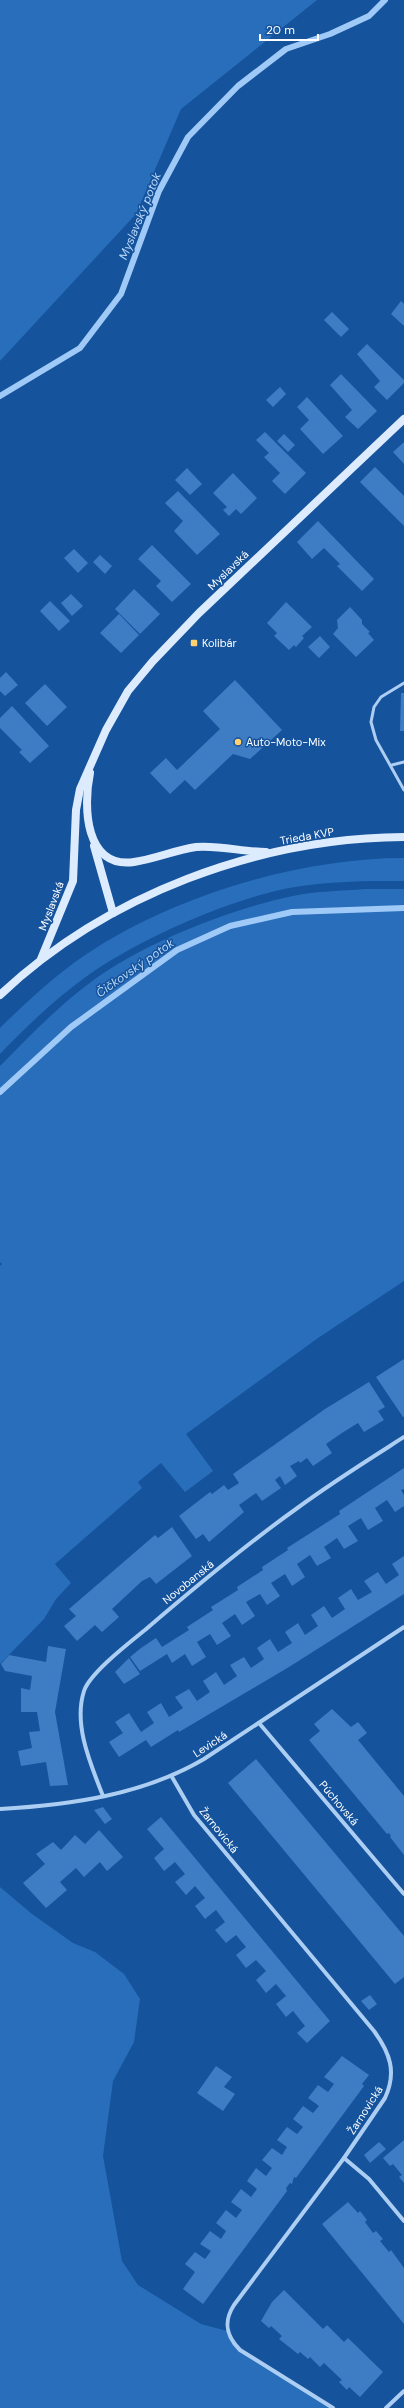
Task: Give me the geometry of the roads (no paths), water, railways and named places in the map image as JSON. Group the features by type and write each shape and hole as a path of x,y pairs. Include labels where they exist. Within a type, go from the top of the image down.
{"street":[{"name":"Myslavská","path":"0,995 41,959 73,881 77,802 93,759 119,705 153,661 226,588 404,419"},
{"name":"Myslavská","path":"93,759 88,799 89,826 113,913"},
{"name":"Trieda KVP","path":"41,959 113,913 161,890 216,869 280,851 328,842 404,837"},
{"path":"93,842 106,856 126,862 202,847 254,852 280,851"},
{"name":"Novobanská","path":"103,1796 84,1738 82,1696 88,1683 131,1641 232,1557 296,1509 404,1437"},
{"name":"Levická","path":"0,1809 71,1803 172,1777 204,1759 404,1628"},
{"name":"Púchovská","path":"260,1723 404,1894"},
{"name":"Žarnovická","path":"172,1777 194,1815 384,2045 392,2066 390,2088 344,2158 234,2305 227,2321 229,2336 240,2350 333,2408"},
{"path":"344,2158 369,2179 404,2221"},
{"path":"386,2408 404,2390"}],"lane":[{"path":"404,683 381,696 374,707 371,722 376,740 392,765 404,790"},
{"path":"392,765 404,762"}],"waterway":[{"name":"Myslavský potok","path":"0,396 80,348 121,294 159,191 188,137 238,86 286,49 330,34 369,16 385,0"},
{"name":"Čičkovský potok","path":"0,1092 71,1027 177,950 230,926 292,912 404,908"}],"place":[{"name":"Kolibár","path":"194,643"},
{"name":"Auto-Moto-Mix","path":"238,742"}]}
